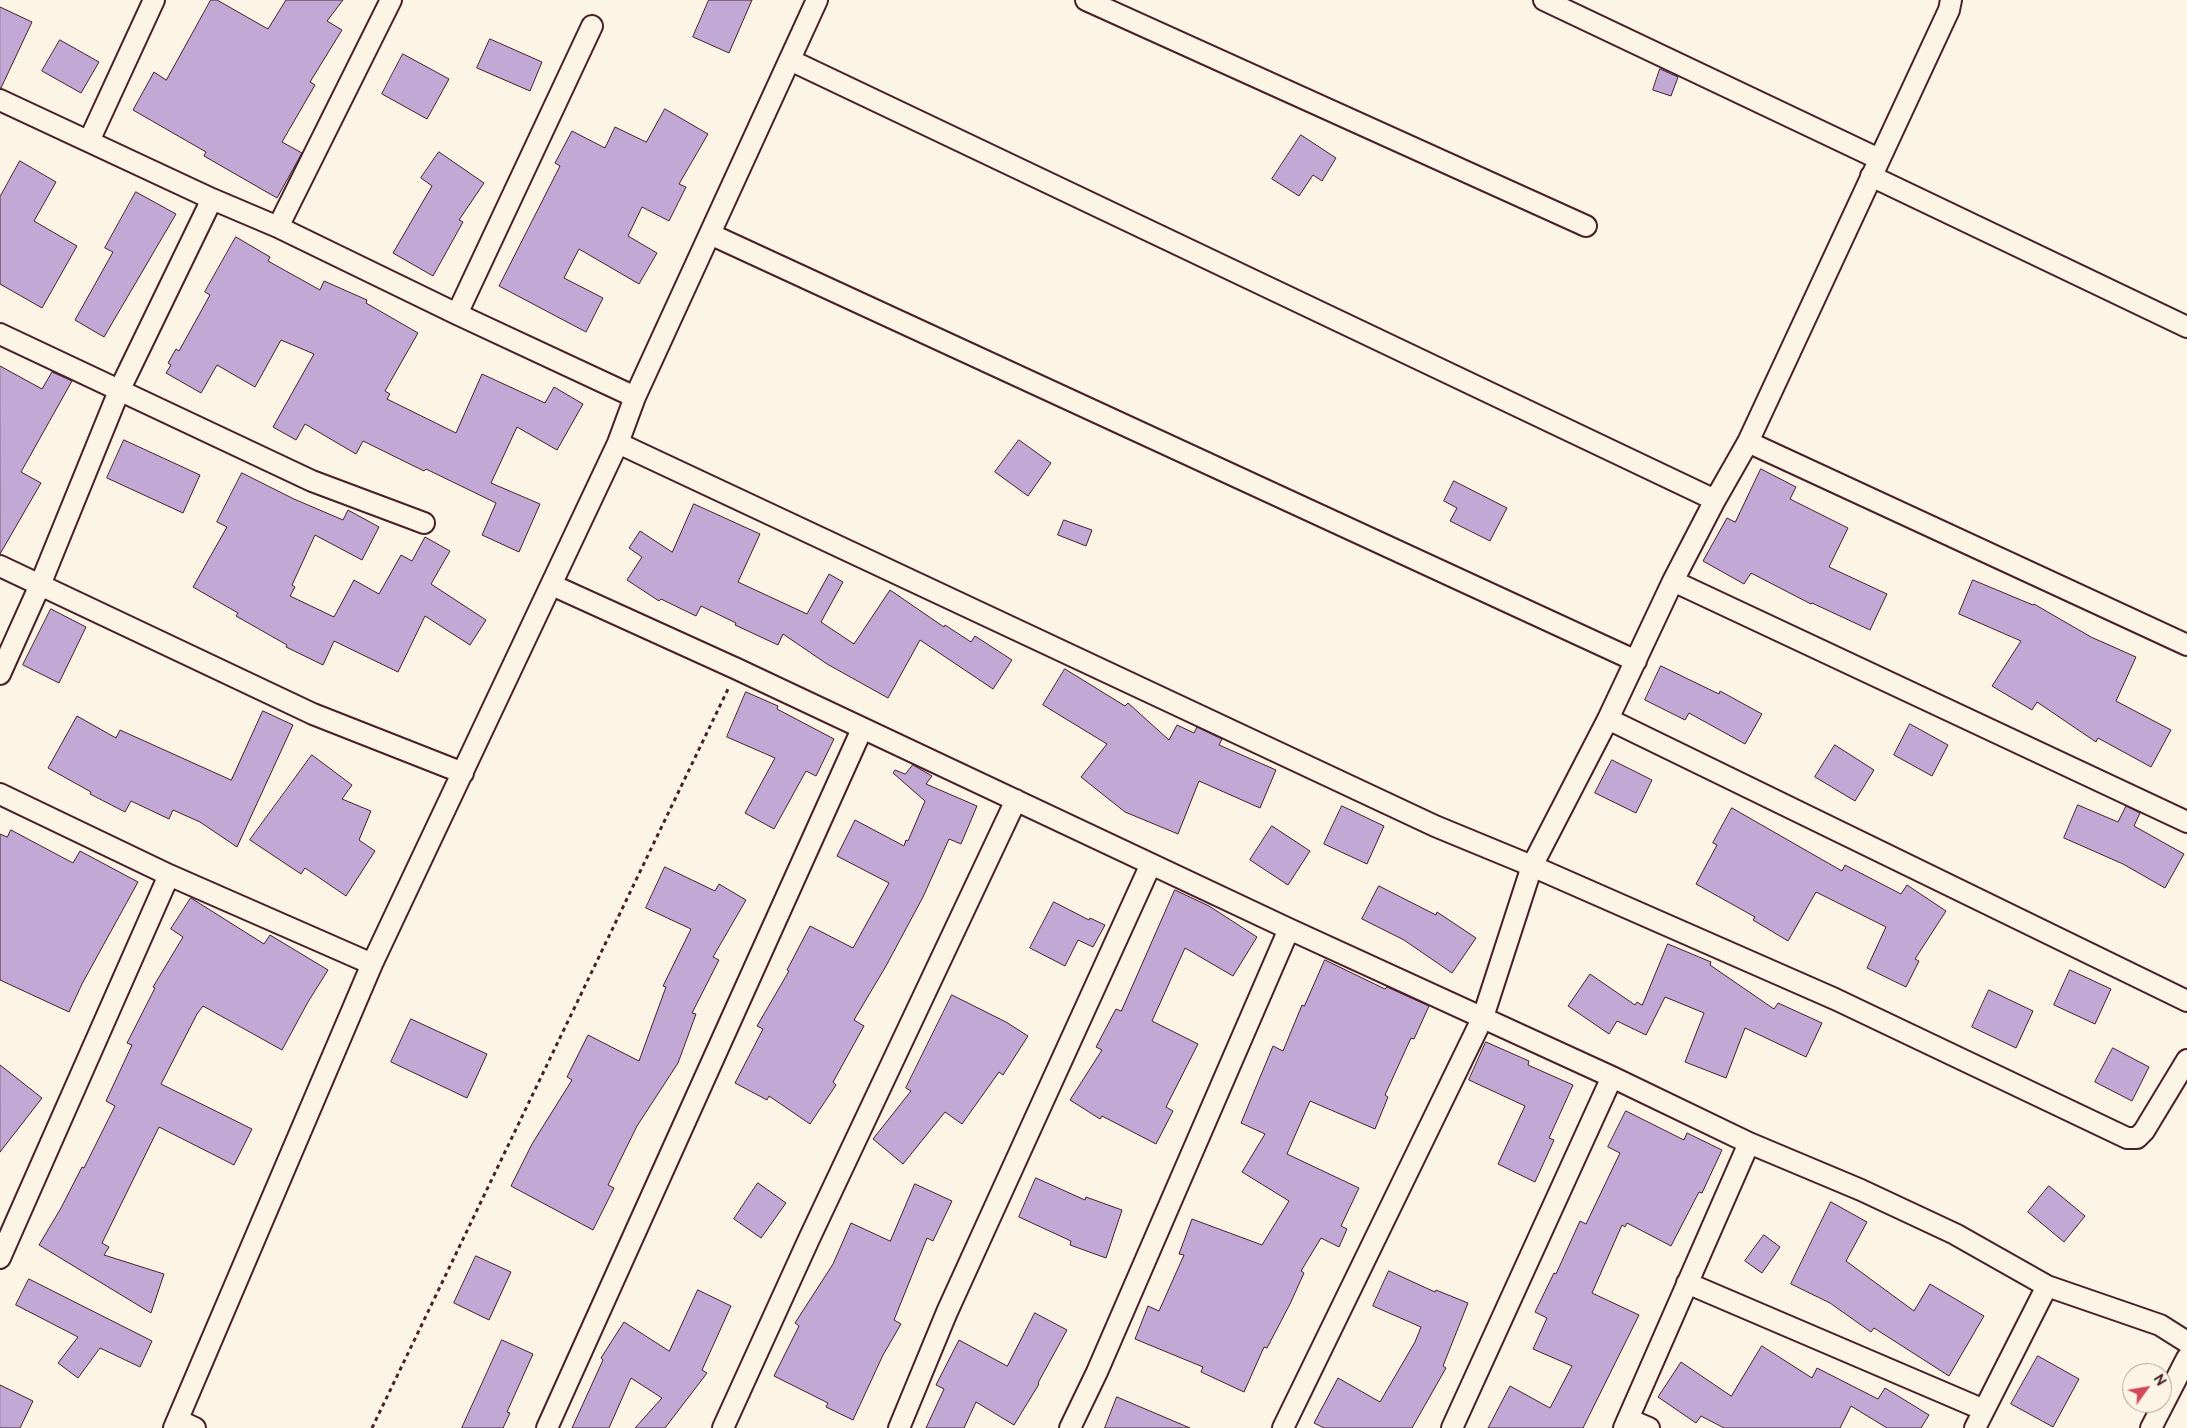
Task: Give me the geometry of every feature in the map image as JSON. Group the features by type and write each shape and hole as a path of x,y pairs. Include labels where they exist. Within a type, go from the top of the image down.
{"street":[{"path":"89,141 154,0"},
{"path":"278,227 391,0"},
{"path":"182,1425 372,964 618,443 635,397 817,0"},
{"path":"1086,0 1586,226"},
{"path":"1544,0 2187,327"},
{"path":"1284,1428 1483,1017 1532,866 1608,719 1673,581 1714,500 1748,442 1949,10 1951,0"},
{"path":"457,314 592,26"},
{"path":"790,60 1714,500"},
{"path":"0,100 212,199 278,227 457,314 635,397"},
{"path":"0,674 40,585 119,391 212,199"},
{"path":"710,234 1636,661"},
{"path":"0,334 312,482 424,523"},
{"path":"1748,442 2187,645"},
{"path":"618,443 1435,826 1532,866 1835,999 2127,1138 2137,1138 2144,1131 2187,1060"},
{"path":"0,566 313,714 462,773"},
{"path":"1673,581 2187,822"},
{"path":"552,585 737,669 1289,929 1612,1077 1749,1143 1862,1190 1955,1234 2047,1286 2160,1325 2187,1342"},
{"path":"1608,719 2187,1001"},
{"path":"547,1428 862,729"},
{"path":"0,794 169,875 372,964"},
{"path":"723,1428 809,1239 1016,800"},
{"path":"899,1428 952,1303 1151,864"},
{"path":"0,1258 169,875"},
{"path":"1070,1428 1097,1372 1289,929"},
{"path":"1452,1428 1612,1077"},
{"path":"1649,1428 1626,1423 1749,1143"},
{"path":"1687,1283 1980,1419 2047,1286"},
{"path":"2151,1428 2187,1358"}],"path":[{"path":"372,1428 737,669"}],"building":[{"path":"211,0 217,0 268,29 286,0 343,0 327,21 342,30 310,82 315,85 282,142 302,153 277,198 204,156 206,152 133,110 154,72 166,80"},
{"path":"709,0 752,0 729,53 693,37"},
{"path":"0,7 32,22 1,88 0,88"},
{"path":"490,39 542,62 530,91 477,68"},
{"path":"60,40 99,62 81,93 42,71"},
{"path":"403,54 449,79 427,119 382,94"},
{"path":"1660,69 1678,77 1671,96 1653,90"},
{"path":"665,109 708,134 679,184 686,187 669,221 642,207 628,236 657,253 639,284 579,249 564,278 603,298 586,332 499,286 560,166 555,163 572,131 605,148 615,127 646,142"},
{"path":"1301,135 1336,158 1322,181 1313,175 1299,196 1272,179"},
{"path":"439,152 484,183 459,220 463,222 433,276 393,253 432,186 421,178"},
{"path":"20,161 56,182 34,221 77,246 42,308 0,284 0,197"},
{"path":"136,192 176,214 104,337 75,320 113,252 105,248"},
{"path":"236,237 270,257 268,261 320,290 324,281 367,300 366,303 418,333 385,391 390,394 387,399 456,433 482,374 545,403 554,387 583,404 557,450 517,427 491,483 540,504 519,552 482,535 496,503 363,441 356,454 305,424 296,440 273,427 314,354 281,340 255,387 217,365 201,393 166,373 171,365 168,363 176,349 179,351 210,295 205,292"},
{"path":"0,366 42,389 52,372 72,381 21,472 41,483 0,554"},
{"path":"124,440 200,475 183,513 107,478"},
{"path":"1019,440 1051,463 1028,496 995,472"},
{"path":"1761,469 1796,487 1790,499 1848,528 1829,567 1887,594 1870,630 1811,604 1751,573 1744,584 1703,561 1727,518 1735,522"},
{"path":"242,473 294,499 343,520 348,510 379,527 362,560 315,535 292,585 295,587 290,596 334,617 354,580 379,594 401,555 412,561 425,537 450,551 431,584 486,620 470,645 425,616 398,672 334,641 323,665 286,647 287,645 236,616 238,613 193,587 227,527 217,522"},
{"path":"1454,481 1507,508 1490,541 1450,521 1457,508 1444,501"},
{"path":"694,504 760,534 738,582 807,614 829,574 843,582 821,622 854,644 890,590 944,627 945,625 971,642 975,636 1012,660 993,689 920,640 888,698 827,664 783,634 778,645 735,625 736,623 701,606 696,616 661,599 659,601 627,580 642,557 629,548 640,531 672,552"},
{"path":"1064,520 1092,530 1086,546 1058,535"},
{"path":"1973,580 2034,604 2091,637 2136,657 2116,701 2171,730 2151,767 2098,738 2096,742 2037,702 2032,710 1992,686 2021,641 1959,614"},
{"path":"51,609 86,627 59,683 23,665"},
{"path":"1661,666 1719,694 1720,691 1762,714 1745,744 1689,713 1685,720 1645,700"},
{"path":"1065,669 1125,706 1128,703 1169,740 1177,725 1194,733 1197,727 1222,739 1219,745 1276,770 1260,808 1199,781 1178,834 1125,812 1081,777 1107,744 1043,705"},
{"path":"746,692 778,706 777,709 834,739 816,776 806,771 774,829 745,813 775,758 727,737"},
{"path":"263,711 293,725 237,847 200,822 173,810 169,819 131,801 125,812 90,794 91,792 48,768 77,716 116,738 120,730 231,780"},
{"path":"1910,724 1948,745 1932,776 1894,755"},
{"path":"1835,745 1874,770 1855,801 1815,777"},
{"path":"312,755 352,785 342,799 371,811 359,840 375,851 346,896 305,868 301,874 250,840"},
{"path":"1612,760 1652,780 1636,813 1595,793"},
{"path":"913,765 932,776 926,784 977,806 961,844 949,839 923,897 854,1020 864,1026 833,1082 836,1085 810,1124 769,1096 767,1100 735,1083 763,1029 757,1026 789,971 787,970 810,926 853,948 889,883 837,856 855,820 904,846 906,840 908,841 925,801 893,773 895,770 905,774"},
{"path":"2078,805 2118,822 2126,806 2140,813 2134,826 2184,854 2165,888 2123,864 2064,838"},
{"path":"1342,806 1384,826 1367,864 1324,844"},
{"path":"1732,808 1842,871 1845,865 1901,894 1907,885 1946,911 1915,959 1919,961 1906,987 1867,968 1886,927 1816,892 1788,941 1753,920 1755,917 1696,884 1717,845 1713,843"},
{"path":"1272,826 1310,851 1288,885 1250,860"},
{"path":"11,830 73,863 80,851 138,882 82,984 69,1012 0,980 0,834 7,837"},
{"path":"665,867 715,891 719,884 746,900 713,957 719,960 692,1013 696,1014 678,1063 637,1126 608,1185 614,1188 593,1230 511,1186 532,1144 572,1080 567,1077 588,1035 639,1061 666,987 663,986 691,929 646,908"},
{"path":"1379,886 1436,915 1437,912 1476,938 1452,973 1404,940 1362,919"},
{"path":"1175,890 1209,906 1257,937 1233,976 1185,948 1152,1021 1198,1044 1166,1107 1173,1111 1156,1144 1102,1116 1100,1119 1070,1100 1102,1050 1096,1047 1116,1009 1121,1011"},
{"path":"191,898 264,944 270,935 328,970 282,1050 203,1006 197,1014 161,1084 252,1129 234,1165 159,1127 102,1243 109,1247 104,1255 164,1274 151,1313 39,1245 82,1167 84,1168 115,1106 106,1101 132,1045 127,1043 155,988 153,987 183,937 171,929"},
{"path":"1054,902 1089,920 1090,918 1105,925 1093,947 1078,940 1065,966 1030,948"},
{"path":"1668,944 1711,962 1710,965 1774,1009 1778,1003 1822,1023 1806,1057 1745,1028 1726,1078 1685,1062 1704,1013 1665,997 1646,1035 1617,1021 1609,1034 1568,1006 1590,974 1635,1005 1637,1002 1642,1005"},
{"path":"1325,960 1385,989 1387,987 1429,1006 1414,1039 1411,1038 1385,1095 1388,1097 1375,1129 1310,1101 1287,1154 1359,1188 1341,1226 1347,1229 1339,1247 1321,1238 1301,1271 1304,1273 1290,1304 1267,1348 1264,1347 1244,1392 1201,1372 1203,1367 1135,1339 1148,1306 1159,1311 1184,1255 1179,1254 1192,1219 1262,1245 1289,1201 1242,1172 1265,1134 1241,1123 1273,1046 1283,1051 1302,1005 1304,1006"},
{"path":"2070,970 2111,989 2095,1024 2054,1005"},
{"path":"1989,990 2033,1011 2016,1048 1972,1027"},
{"path":"952,995 1006,1022 1028,1036 1003,1075 999,1072 962,1124 945,1112 903,1164 873,1139 911,1091 906,1088"},
{"path":"411,1019 487,1054 467,1098 391,1062"},
{"path":"1486,1042 1529,1061 1528,1065 1573,1085 1549,1138 1554,1140 1535,1182 1498,1164 1525,1106 1469,1080"},
{"path":"2113,1048 2149,1067 2132,1101 2095,1082"},
{"path":"0,1065 42,1098 0,1152"},
{"path":"1626,1111 1684,1140 1687,1133 1722,1150 1702,1193 1699,1192 1671,1246 1627,1223 1625,1227 1622,1225 1592,1293 1639,1315 1583,1428 1488,1428 1510,1386 1550,1408 1572,1366 1533,1349 1547,1318 1535,1312 1554,1273 1556,1274 1580,1221 1586,1224 1620,1153 1608,1147"},
{"path":"1036,1178 1085,1200 1086,1197 1122,1210 1106,1258 1070,1245 1071,1241 1019,1217"},
{"path":"758,1183 786,1203 761,1238 734,1219"},
{"path":"915,1184 952,1201 933,1241 927,1238 894,1320 901,1324 883,1355 853,1420 826,1407 828,1403 774,1376 799,1326 795,1323 833,1264 851,1223 890,1241"},
{"path":"2049,1186 2085,1216 2064,1242 2028,1212"},
{"path":"1831,1202 1867,1222 1846,1261 1914,1311 1930,1284 1984,1316 1949,1376 1874,1328 1871,1332 1830,1303 1791,1284"},
{"path":"1764,1235 1780,1247 1762,1273 1745,1261"},
{"path":"476,1256 511,1272 489,1320 454,1303"},
{"path":"1389,1271 1435,1292 1436,1290 1468,1303 1443,1366 1446,1368 1412,1428 1324,1428 1314,1423 1338,1378 1380,1402 1415,1342 1421,1327 1373,1306"},
{"path":"29,1279 152,1341 140,1367 100,1348 78,1378 58,1363 78,1337 16,1305"},
{"path":"698,1290 731,1306 702,1370 707,1373 665,1428 635,1428 662,1398 631,1378 609,1428 572,1428 603,1360 601,1358 624,1322 669,1351"},
{"path":"1035,1313 1067,1330 1039,1384 1014,1425 976,1402 964,1428 926,1428 944,1389 936,1385 959,1340 1007,1366"},
{"path":"502,1340 533,1354 507,1412 510,1413 503,1428 462,1428"},
{"path":"1762,1346 1812,1378 1817,1368 1878,1399 1885,1388 1929,1415 1921,1428 1887,1428 1851,1406 1840,1428 1724,1428 1701,1416 1696,1423 1658,1397 1681,1362 1731,1396"},
{"path":"2038,1356 2079,1379 2053,1427 2011,1404"},
{"path":"0,1385 33,1401 20,1428 0,1428"},
{"path":"1117,1397 1190,1428 1105,1428"}]}
